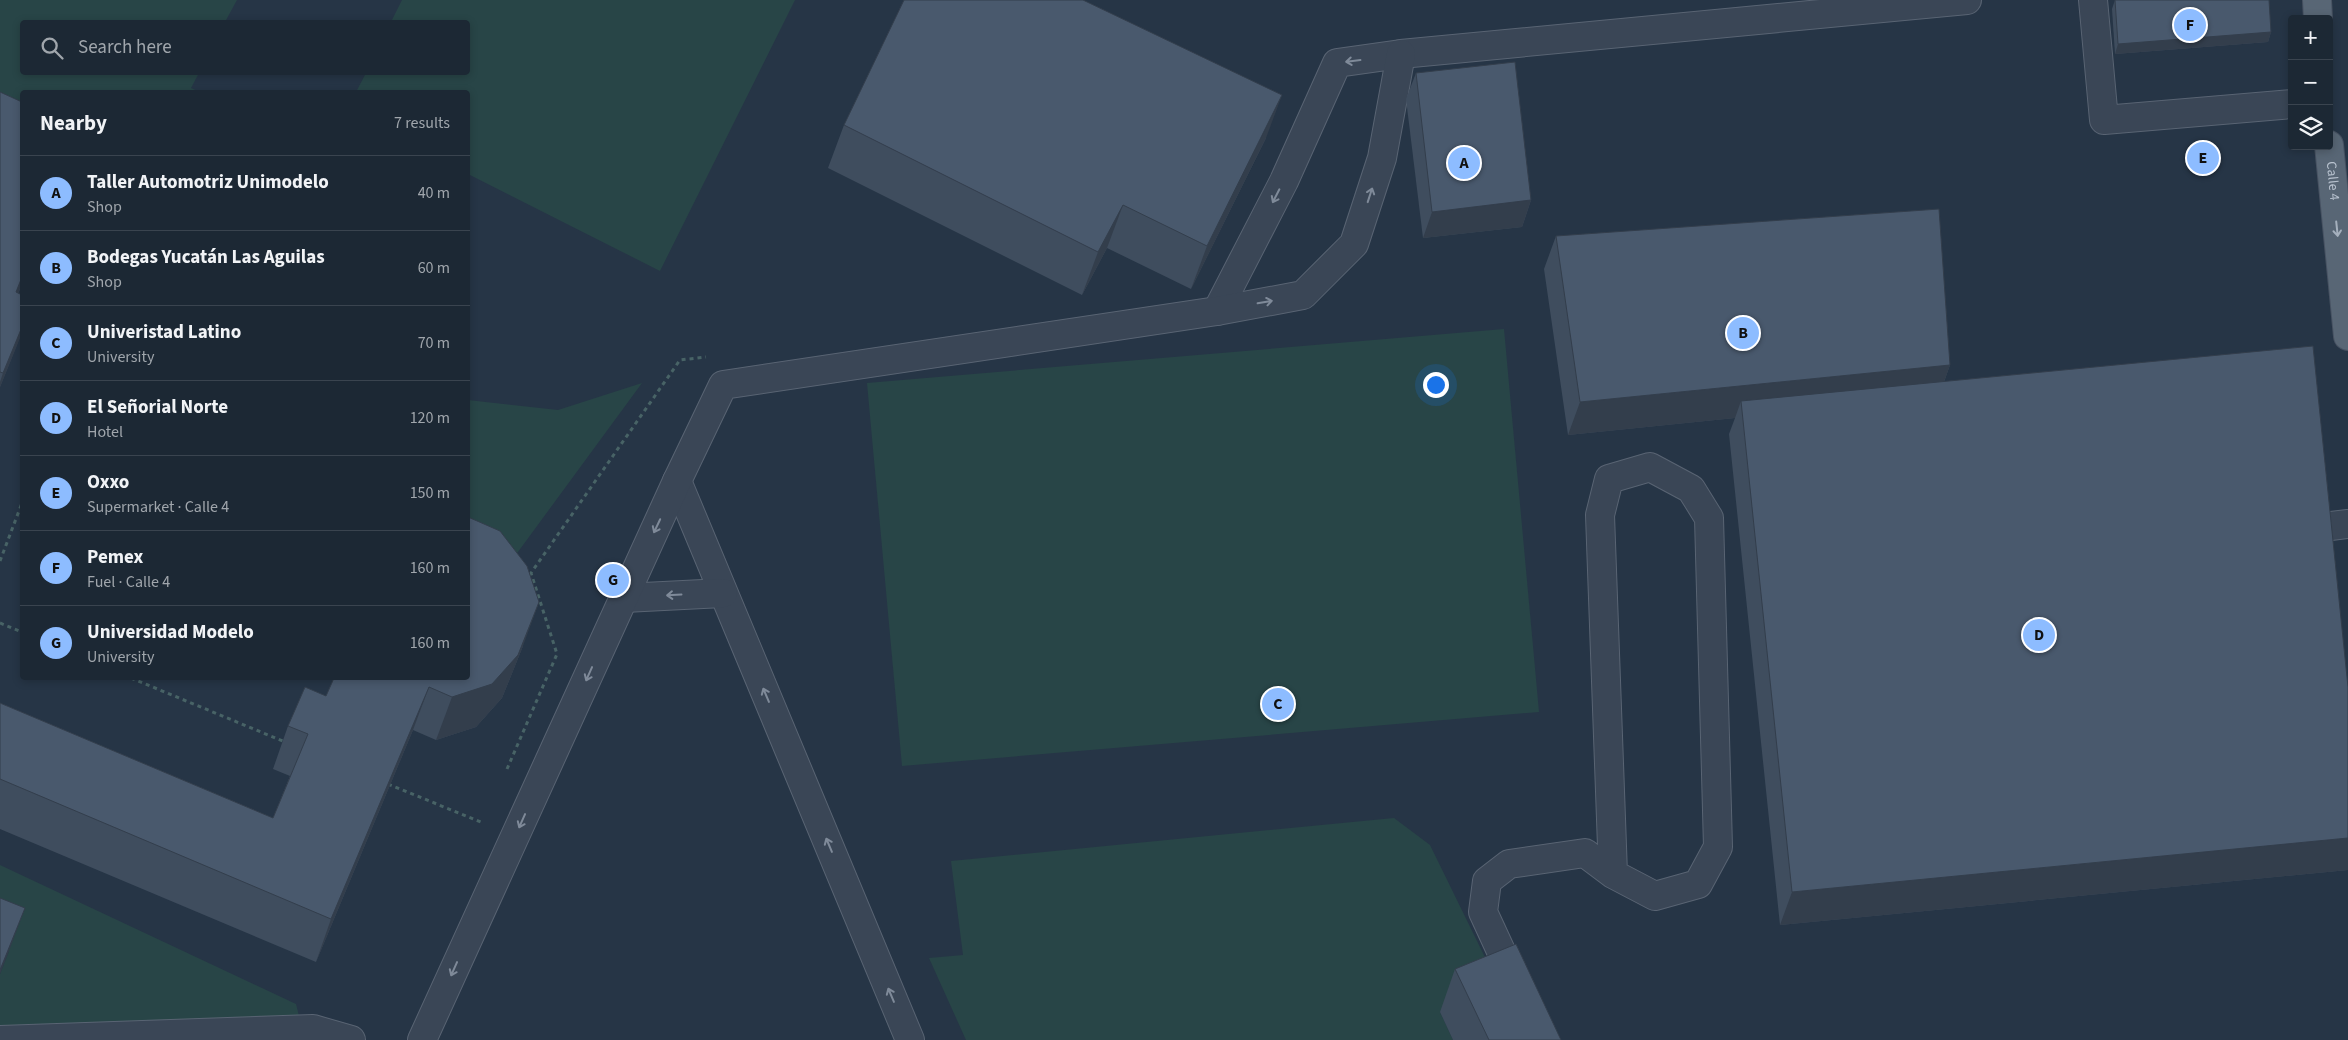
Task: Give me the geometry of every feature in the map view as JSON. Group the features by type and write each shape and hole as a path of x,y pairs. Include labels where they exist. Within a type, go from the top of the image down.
{"main road":[{"path":"2317,0 2318,15"},
{"name":"Calle 4","path":"2329,150 2348,336"}],"lane":[{"path":"1217,311 1284,181 1337,63 1401,54 1967,0"},
{"path":"2093,0 2104,120 2288,104"},
{"path":"422,1040 677,481 723,385 1217,311 1303,295 1354,244 1382,158 1401,54"},
{"path":"1542,1040 1483,912 1486,881 1508,864 1585,853 1613,874 1655,896 1698,884 1718,847 1709,518 1691,489 1650,467 1609,479 1600,515 1613,874"},
{"path":"677,481 910,1040"},
{"path":"2291,560 2290,551 2307,528 2348,524"},
{"path":"624,598 723,593"},
{"path":"0,1040 312,1029 351,1040"}],"path":[{"path":"506,770 557,654 531,572 680,360"},
{"path":"0,561 20,509"},
{"path":"0,623 20,631"},
{"path":"136,680 294,745"},
{"path":"384,783 483,824 487,815"}],"green space":[{"path":"0,0 237,0 226,20 20,20 20,75 198,75 191,88 196,90 20,90 20,126 0,107"},
{"path":"402,0 795,0 660,271 470,175 470,90 357,90 365,75 470,75 470,20 392,20"},
{"path":"1504,329 1539,712 902,766 867,383"},
{"path":"642,383 493,586 470,569 470,400 558,410"},
{"path":"1394,818 1430,845 1500,988 1440,1012 1453,1040 966,1040 929,958 963,955 951,861"},
{"path":"0,865 296,1004 299,1016 0,1026 0,974 9,951 0,947"}],"building":[{"path":"904,0 1083,0 1282,95 1207,246 1123,205 1098,252 844,125"},
{"path":"2115,0 2269,0 2271,32 2118,44"},
{"path":"1515,62 1531,200 1432,212 1416,73"},
{"path":"0,92 20,101 20,282 16,292 20,294 20,332 3,373 0,372"},
{"path":"1939,209 1950,365 1580,402 1556,236"},
{"path":"2313,346 2348,687 2348,838 1792,892 1741,401"},
{"path":"470,518 500,531 527,566 539,602 518,655 492,684 452,697 429,687 331,919 0,779 0,703 273,818 308,734 288,726 305,687 326,696 333,680 470,680"},
{"path":"0,898 25,908 0,970"},
{"path":"1516,944 1561,1040 1489,1040 1455,969"}],"place":[{"name":"Pemex","path":"2190,25"},
{"name":"Oxxo","path":"2203,158"},
{"name":"Taller Automotriz Unimodelo","path":"1464,163"},
{"name":"Bodegas Yucatán Las Aguilas","path":"1743,333"},
{"name":"Universidad Modelo","path":"613,580"},
{"name":"El Señorial Norte","path":"2039,635"},
{"name":"Univeristad Latino","path":"1278,704"}]}
